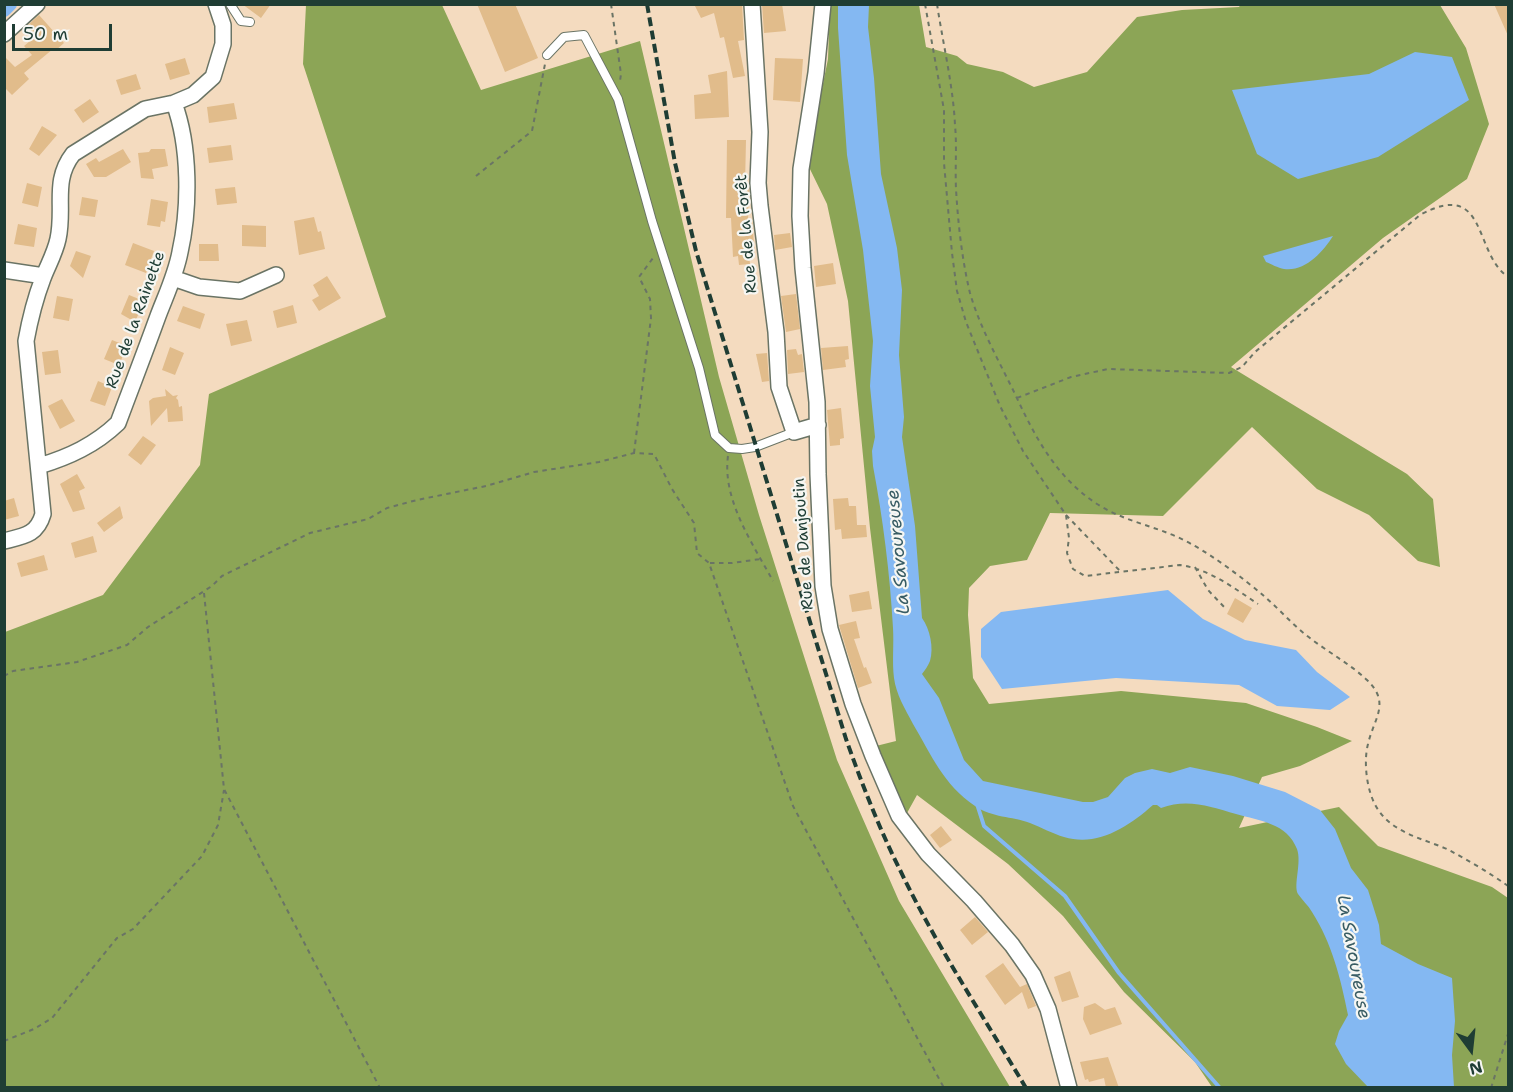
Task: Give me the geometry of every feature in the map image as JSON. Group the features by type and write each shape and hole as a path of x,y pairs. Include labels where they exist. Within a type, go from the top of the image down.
{"street":[{"path":"4,34 37,4"},
{"path":"4,541 28,535 40,525 43,514 26,341 30,314 58,239 61,217 60,177 65,163 73,154 145,109 174,103 193,95 213,77 223,44 223,25 216,4"},
{"name":"Rue de la Forêt","path":"752,4 760,132 758,183 760,206 776,332 779,387 794,432"},
{"name":"Rue de Danjoutin","path":"823,4 800,192 803,268 818,425 823,586 827,619 842,672 893,805 906,827 928,854 997,927 1033,975 1048,1009 1069,1088"},
{"name":"Rue de la Rainette","path":"39,466 66,458 102,438 118,423 173,278 182,241 186,176 182,132 174,103"},
{"path":"4,270 44,276"},
{"path":"173,278 199,287 240,291 276,275"},
{"path":"794,432 818,425"}],"lane":[{"path":"230,4 241,21 250,22"},
{"path":"547,55 564,37 584,35 618,99 661,250 699,368 712,426 718,440 736,450 749,448 794,432"}],"path":[{"path":"611,4 621,74 618,99"},
{"path":"925,4 944,110 945,184 951,254 957,291 966,322 1000,406 1023,451 1066,515 1120,571"},
{"path":"937,4 956,126 956,190 965,268 971,295 1017,398 1044,450 1058,469 1080,491 1099,505 1125,518 1195,545 1264,597 1307,636 1367,680 1378,694 1380,703 1367,755 1368,778 1376,808 1389,823 1397,828 1447,849 1509,886"},
{"path":"476,176 532,131 547,55"},
{"path":"1017,398 1071,377 1108,369 1229,373 1237,371 1255,352 1420,215 1444,205 1463,208 1470,214 1478,223 1496,264 1509,277"},
{"path":"634,453 651,318 650,299 639,277 661,250"},
{"path":"729,448 726,468 729,488 736,509 773,581"},
{"path":"4,676 14,671 77,662 127,645 148,627 204,592 222,576 310,534 368,519 387,508 486,486 534,472 599,462 634,453 654,454 672,489 694,523 698,552 709,563 793,806 944,1088"},
{"path":"1066,515 1069,538 1067,553 1073,569 1084,576 1180,565 1195,567 1233,587 1258,604"},
{"path":"709,563 761,559"},
{"path":"1195,567 1208,590 1226,609"},
{"path":"4,1041 34,1029 52,1018 117,938 133,929 202,856 218,825 224,789 204,592"},
{"path":"224,789 380,1088"},
{"path":"1491,1088 1509,1034"}],"green space":[{"path":"1241,4 1440,5 1466,48 1489,124 1467,179 1383,238 1231,367 1407,474 1433,499 1440,567 1418,561 1369,515 1317,489 1252,427 1163,516 1050,513 1027,560 990,566 969,588 968,615 973,678 989,704 1121,691 1246,703 1352,741 1300,766 1262,777 1239,828 1339,807 1378,846 1492,887 1508,898 1508,1087 1212,1087 1195,1062 1124,992 1063,916 1008,864 917,795 907,813 876,746 896,741 870,528 848,301 827,204 807,163 828,59 830,5 919,5 926,47 957,56 967,64 1003,72 1034,87 1087,72 1137,17 1182,10 1239,7"},
{"path":"306,5 442,5 481,90 640,41 719,377 759,515 837,760 899,901 1010,1087 5,1088 5,632 103,595 200,465 209,394 386,317 303,64"}],"water":[{"name":"La Savoureuse","path":"838,5 869,5 868,27 881,174 897,248 902,290 899,355 904,417 902,437 915,526 922,618 931,645 930,661 922,674 939,698 964,760 983,781 1083,802 1093,802 1108,797 1125,778 1135,773 1152,769 1170,773 1190,767 1233,776 1285,792 1320,810 1335,829 1351,868 1368,890 1379,925 1381,944 1418,964 1452,978 1455,1021 1452,1055 1454,1087 1368,1087 1346,1064 1335,1044 1348,1015 1339,975 1319,924 1298,894 1297,849 1280,828 1208,806 1181,804 1161,808 1153,805 1133,821 1101,837 1077,839 1064,837 1030,823 995,815 975,806 946,779 926,747 901,701 894,678 890,587 872,451 875,437 870,386 873,341 863,250 847,155"},
{"path":"1415,52 1452,57 1469,100 1378,157 1298,179 1257,154 1232,90 1369,74"},
{"path":"1333,236 1313,260 1292,269 1279,268 1266,262 1263,256"},
{"path":"1168,590 1203,619 1245,640 1296,650 1317,672 1350,697 1330,710 1277,706 1239,685 1116,678 1002,689 981,657 981,629 1001,612"}],"building":[{"path":"242,4 271,4 261,18"},
{"path":"477,4 515,4 538,58 505,72"},
{"path":"694,4 742,4 744,40 738,41 745,76 733,78 724,37 720,38 714,13 701,18"},
{"path":"762,4 782,4 786,31 764,33"},
{"path":"1494,4 1509,4 1509,38"},
{"path":"39,15 64,43 24,73 29,79 12,95 4,87 4,56 15,67 32,55 24,46 36,36 27,26"},
{"path":"185,58 190,74 170,80 165,64"},
{"path":"775,58 803,59 800,102 773,100"},
{"path":"727,71 729,117 695,119 694,95 711,93 708,75"},
{"path":"136,74 141,89 121,95 116,80"},
{"path":"90,99 99,112 83,123 74,110"},
{"path":"234,103 237,119 209,123 207,107"},
{"path":"42,126 57,135 39,156 29,149"},
{"path":"727,140 746,140 745,186 748,186 749,191 748,220 752,220 755,255 749,255 750,264 739,265 738,256 733,257 731,218 726,218"},
{"path":"231,145 233,160 209,163 207,148"},
{"path":"123,149 131,162 106,177 94,177 86,164 96,158 99,162"},
{"path":"151,149 165,149 168,166 152,169 154,179 141,178 138,153 149,152"},
{"path":"27,183 42,187 38,207 22,203"},
{"path":"235,187 237,203 217,205 215,189"},
{"path":"82,197 98,200 95,217 79,215"},
{"path":"151,199 168,202 165,222 161,221 160,227 147,225"},
{"path":"314,217 318,232 321,231 325,249 299,255 294,221"},
{"path":"18,224 37,228 34,247 14,244"},
{"path":"242,225 266,226 266,247 242,246"},
{"path":"790,233 792,247 775,250 774,235"},
{"path":"133,243 154,251 146,273 125,265"},
{"path":"199,244 218,244 219,261 199,261"},
{"path":"76,251 91,256 83,278 70,266"},
{"path":"833,263 836,284 816,287 814,266"},
{"path":"327,276 341,298 319,311 312,300 319,296 313,285"},
{"path":"796,294 800,329 786,332 781,296"},
{"path":"129,295 144,301 135,322 121,314"},
{"path":"57,296 73,299 69,321 53,318"},
{"path":"293,305 297,323 277,328 273,311"},
{"path":"183,306 205,314 200,329 177,321"},
{"path":"247,320 252,341 231,346 226,324"},
{"path":"112,340 127,346 119,365 104,359"},
{"path":"848,346 849,359 845,360 846,367 823,370 821,348"},
{"path":"170,347 184,353 175,375 162,370"},
{"path":"796,349 798,355 802,354 804,372 788,374 787,350"},
{"path":"58,350 61,373 45,375 42,352"},
{"path":"767,353 769,381 762,382 756,354"},
{"path":"98,381 112,387 105,406 90,401"},
{"path":"165,389 173,396 178,395 176,398 179,407 182,406 183,421 168,422 167,408 151,426 149,401 166,396"},
{"path":"62,399 75,421 60,429 48,406"},
{"path":"841,408 844,438 840,439 840,445 830,446 827,410"},
{"path":"143,436 156,445 141,465 128,455"},
{"path":"77,474 85,488 79,491 85,509 73,512 60,484"},
{"path":"14,498 19,516 4,520 4,501"},
{"path":"848,498 849,506 856,506 857,525 866,525 867,537 842,539 841,529 835,530 833,499"},
{"path":"120,506 123,518 104,532 97,523"},
{"path":"93,536 97,552 75,558 71,543"},
{"path":"44,555 48,570 21,577 17,563"},
{"path":"869,591 872,609 852,612 849,595"},
{"path":"1235,598 1252,608 1243,623 1227,614"},
{"path":"856,621 860,638 854,639 872,683 858,688 839,625"},
{"path":"941,826 952,840 940,848 930,835"},
{"path":"975,917 988,932 972,945 960,930"},
{"path":"1003,963 1020,987 1027,984 1036,1006 1028,1009 1022,992 1005,1005 985,976"},
{"path":"1070,971 1079,997 1062,1002 1054,977"},
{"path":"1095,1003 1105,1010 1115,1007 1122,1024 1090,1035 1083,1019 1084,1007"},
{"path":"1108,1057 1119,1088 1106,1088 1104,1078 1089,1082 1088,1079 1085,1080 1080,1062"}],"waterway":[{"path":"4,10 10,4"},
{"path":"977,804 984,826 1065,896 1119,973 1220,1088"}],"railway":[{"path":"647,4 675,163 696,251 846,739 878,822 914,898 944,953 1026,1088"}]}
